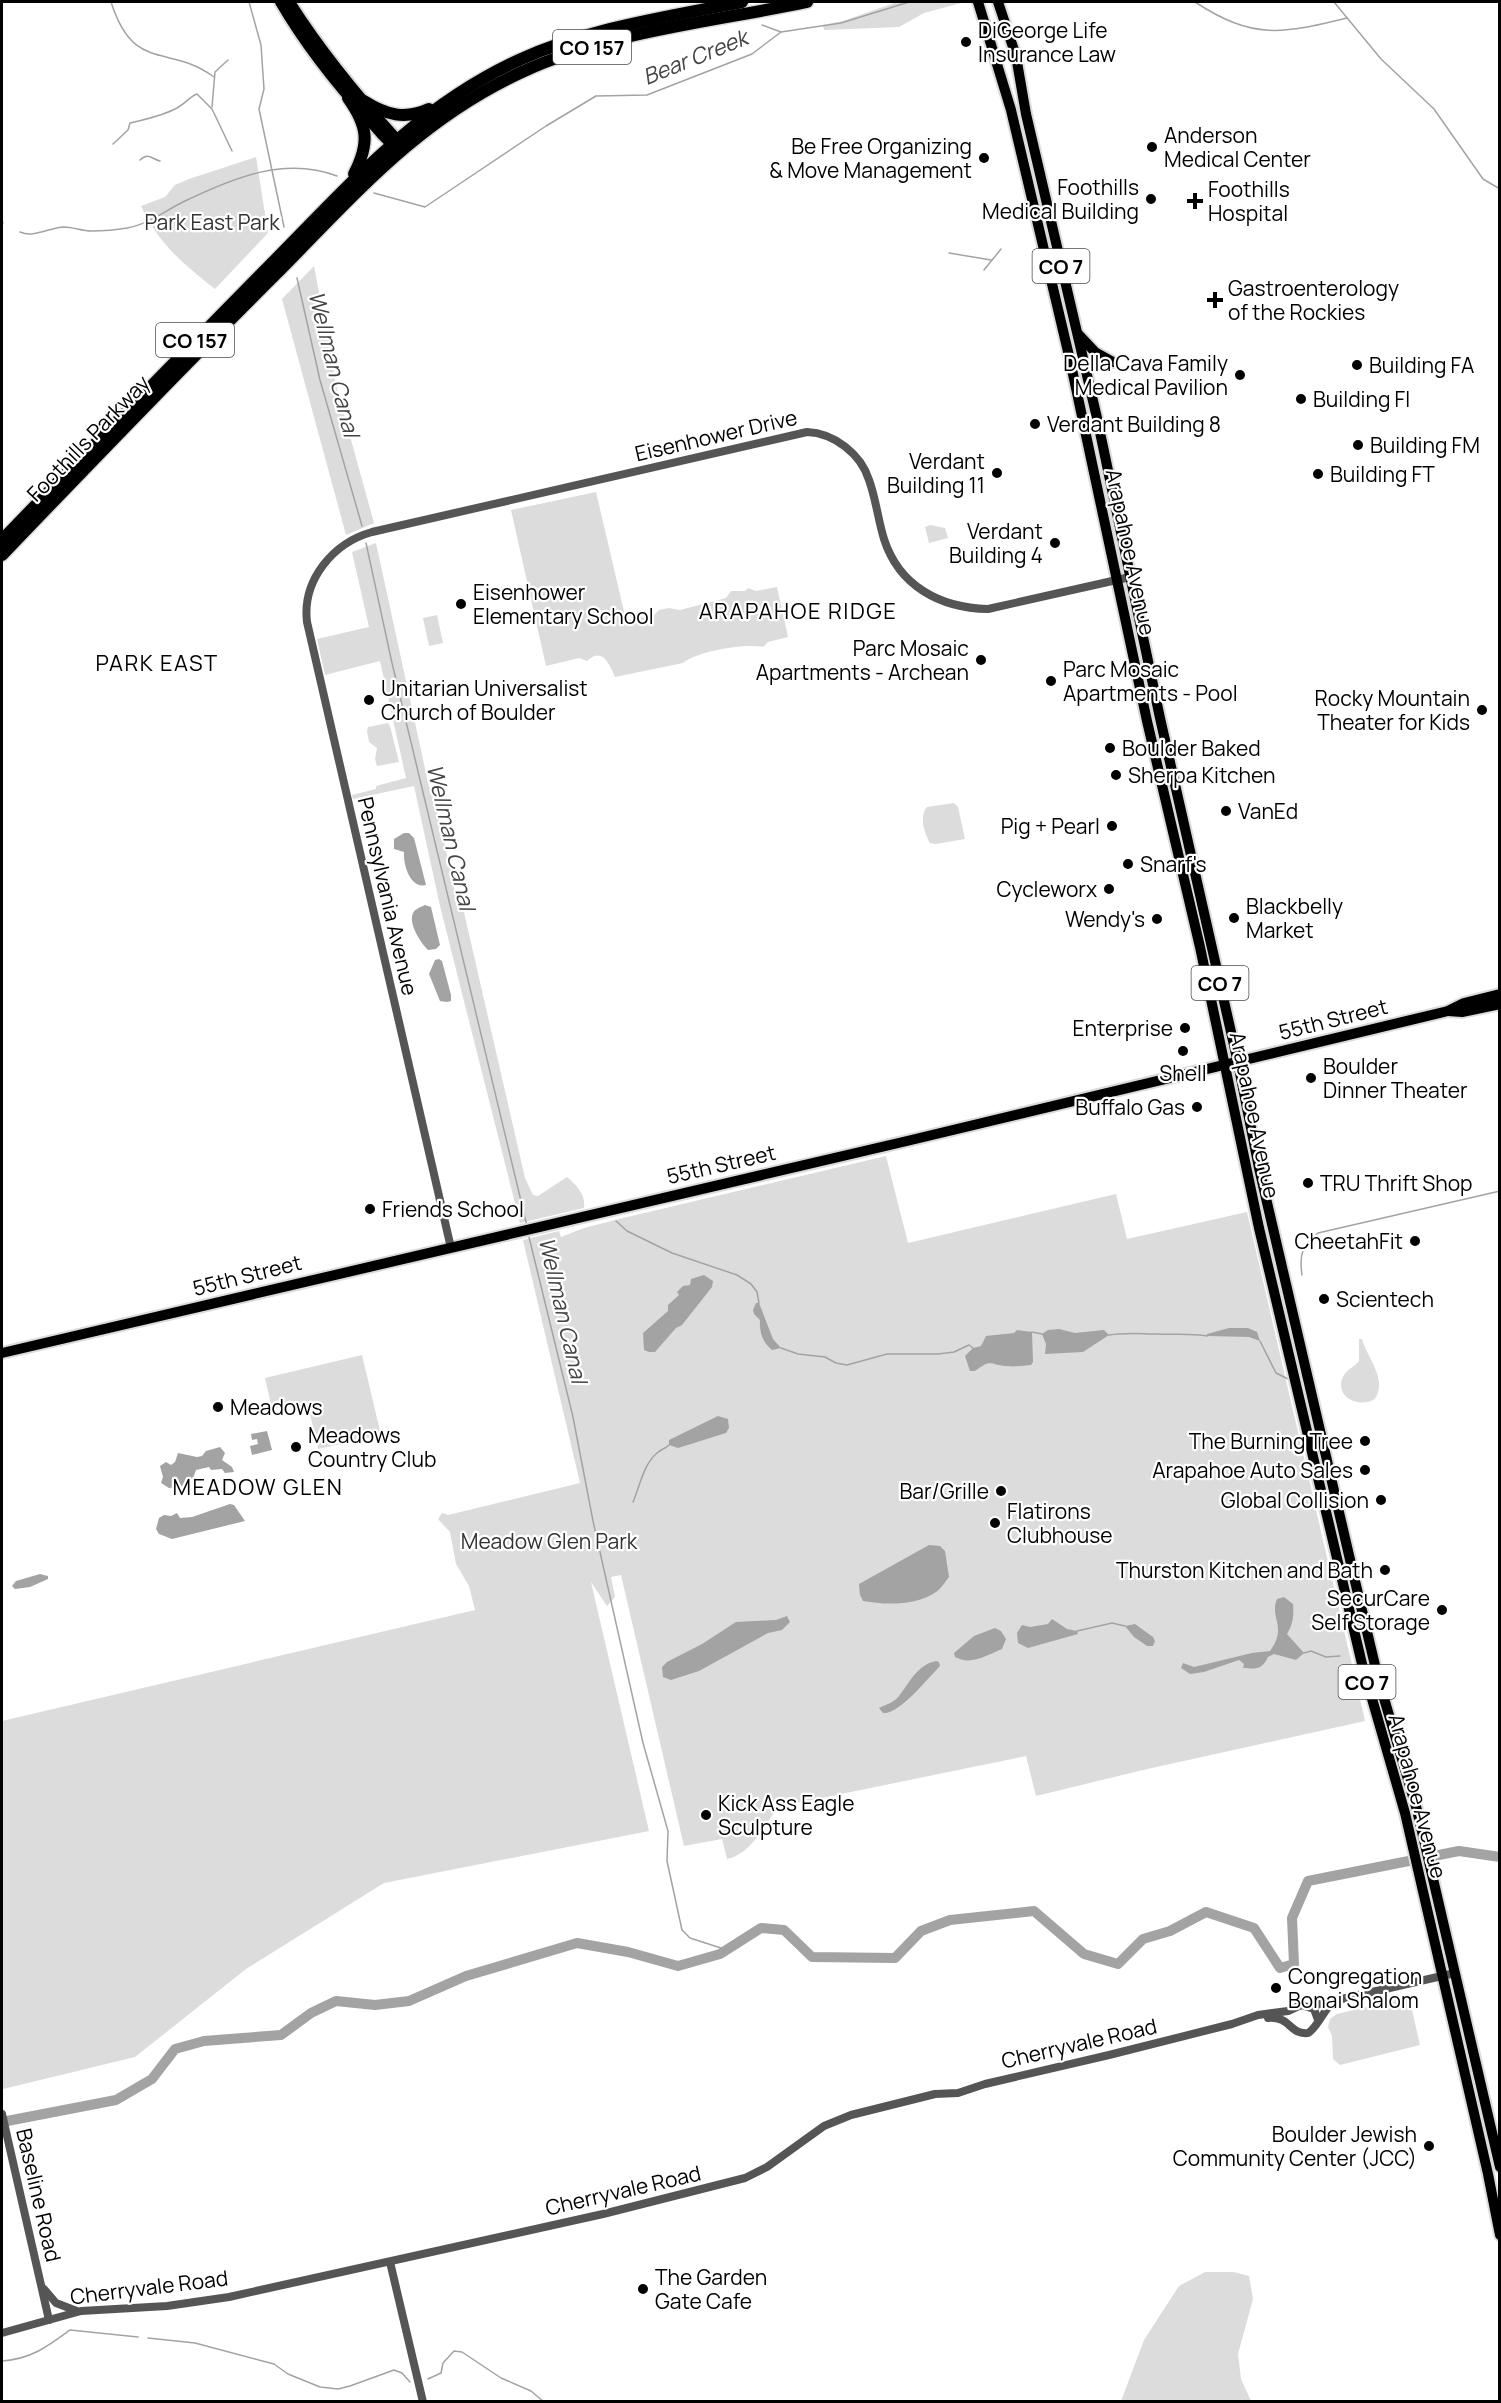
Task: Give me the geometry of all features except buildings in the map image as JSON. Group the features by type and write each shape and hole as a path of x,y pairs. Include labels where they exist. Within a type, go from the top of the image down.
{"highway":[{"name":"Foothills Parkway","path":"2,540 336,196 444,102 493,73 557,45 600,31 742,2"},
{"name":"Foothills Parkway","path":"2,555 332,214 396,144 508,79 548,62 634,36 807,2"},
{"path":"336,196 353,175 365,146 362,121 348,98"},
{"path":"363,101 386,113 405,116 419,113 444,102"}],"main road":[{"path":"280,2 305,43 348,98 396,144"},
{"path":"290,2 312,37 396,144"},
{"name":"Arapahoe Avenue","path":"978,2 996,57 1019,144 1070,360 1147,721 1226,1066 1257,1218 1360,1653 1399,1788 1419,1871 1500,2235"},
{"name":"Arapahoe Avenue","path":"998,2 1016,56 1026,114 1077,333 1262,1179 1371,1648 1431,1866 1500,2167"},
{"path":"1077,333 1095,352 1113,362"},
{"name":"55th Street","path":"2,1353 1226,1066 1448,1011 1471,1000 1500,994"},
{"name":"55th Street","path":"1448,1011 1462,1012 1500,1004"}],"street":[{"name":"Eisenhower Drive","path":"330,557 354,538 380,530 807,432 816,432 834,438 857,458 869,479 883,537 895,562 914,585 942,602 969,608 988,609 1130,577"},
{"name":"Pennsylvania Avenue","path":"330,557 321,568 309,591 305,610 307,622 451,1248"},
{"path":"1336,2000 1317,2020 1314,2028 1308,2032 1300,2033 1291,2026 1289,2017 1293,2009 1301,2004 1311,2006 1336,2000 1455,1973"},
{"path":"1311,2006 1316,2012 1317,2020"},
{"name":"Cherryvale Road","path":"1232,2024 1258,2015 1293,2009"},
{"name":"Cherryvale Road","path":"2,2333 81,2312 210,2301 736,2182 767,2167 806,2137 835,2120 889,2104 935,2094 958,2093 985,2084 1232,2024 1272,2017 1283,2019 1291,2026"},
{"name":"Baseline Road","path":"2,2115 49,2320"},
{"path":"390,2262 423,2402"},
{"path":"365,2267 386,2273 394,2281"},
{"path":"40,2281 45,2292 53,2301 63,2307 81,2312"}],"green space":[{"path":"897,2 961,3 924,13 899,27 824,30 823,25 843,21"},
{"name":"Park East Park","path":"256,157 268,233 215,289 172,252 141,206 165,197 175,185 189,179"},
{"path":"314,266 337,389 374,523 346,535 282,299"},
{"path":"596,492 626,620 654,615 659,610 669,608 680,610 726,598 731,591 745,591 748,588 756,591 777,587 788,637 768,642 763,647 745,646 722,649 699,655 683,663 615,677 601,656 592,657 587,661 579,658 546,666 511,510"},
{"path":"930,525 945,528 948,538 929,543 925,527"},
{"path":"376,543 429,787 432,787 457,901 463,908 525,1178 533,1195 538,1196 567,1177 582,1194 584,1208 520,1223 440,906 414,786 353,799 352,795 406,778 380,661 325,675 317,639 369,627 352,552"},
{"path":"437,615 443,643 429,646 423,618"},
{"path":"388,723 399,762 377,766 375,759 377,748 369,742 368,727"},
{"path":"954,803 958,807 965,839 930,843 923,825 923,815 927,807"},
{"name":"Meadow Glen Park","path":"886,1156 908,1243 1116,1194 1127,1239 1247,1212 1365,1721 1036,1796 1026,1756 778,1807 750,1845 736,1856 727,1859 722,1839 684,1846 621,1575 611,1577 615,1597 607,1606 591,1582 649,1831 384,1883 246,1969 135,2057 3,2089 2,1721 475,1610 469,1586 456,1564 450,1532 438,1519 442,1513 448,1515 580,1483 523,1240 559,1231 561,1237 584,1228 623,1218"},
{"path":"1359,1339 1362,1339 1378,1376 1378,1391 1375,1399 1369,1402 1351,1400 1343,1392 1341,1386 1345,1373 1359,1361"},
{"path":"362,1355 381,1435 318,1449 307,1401 272,1409 265,1378"},
{"path":"1409,1997 1420,2045 1340,2065 1333,2059 1332,2036 1328,2027 1330,2019 1337,2014"},
{"path":"1205,2272 1233,2272 1249,2276 1253,2299 1238,2354 1241,2379 1251,2401 1121,2401 1144,2340 1179,2286"}],"shaded area":[{"path":"404,833 409,833 414,838 426,885 420,885 412,879 406,869 404,852 394,849 394,839"},
{"path":"425,905 431,907 440,945 436,949 428,950 425,947 412,922 414,912"},
{"path":"435,960 442,961 451,995 451,1001 447,1002 440,1001 429,974"},
{"path":"704,1275 713,1281 712,1287 682,1325 676,1328 655,1352 644,1350 643,1333 668,1311 668,1305 679,1295 677,1292 683,1286 690,1285 691,1279"},
{"path":"756,1303 759,1303 773,1339 781,1348 772,1350 764,1341 760,1320 753,1310"},
{"path":"1229,1328 1248,1328 1257,1332 1260,1341 1249,1337 1207,1336 1207,1334"},
{"path":"1059,1329 1075,1333 1104,1330 1109,1335 1083,1352 1045,1354 1046,1344 1042,1334 1048,1330"},
{"path":"1017,1330 1032,1332 1033,1362 1031,1365 1012,1366 988,1363 975,1371 970,1371 965,1356 973,1348 981,1346 986,1336 1014,1333"},
{"path":"718,1416 728,1419 729,1428 726,1433 678,1448 669,1445 669,1440"},
{"path":"267,1431 272,1450 252,1455 250,1446 258,1444 257,1439 252,1440 251,1434"},
{"path":"220,1447 225,1453 222,1460 232,1467 234,1472 225,1473 222,1469 211,1470 209,1467 196,1470 193,1478 189,1479 184,1486 169,1488 161,1483 163,1477 160,1466 166,1462 171,1465 175,1462 178,1453 197,1457 202,1456 206,1451"},
{"path":"230,1504 234,1505 245,1521 172,1539 159,1534 156,1529 159,1518 164,1515 171,1516 177,1513 180,1518 192,1517"},
{"path":"929,1545 940,1546 945,1551 949,1577 938,1591 928,1597 910,1602 890,1604 863,1601 859,1584"},
{"path":"40,1574 48,1576 48,1579 30,1587 15,1589 12,1586 16,1581"},
{"path":"1284,1597 1293,1604 1293,1620 1287,1634 1304,1653 1296,1660 1274,1654 1268,1657 1261,1666 1255,1668 1243,1668 1244,1664 1239,1660 1204,1672 1190,1674 1181,1668 1183,1663 1194,1667 1270,1651 1278,1635 1275,1605 1277,1599"},
{"path":"787,1616 790,1622 782,1630 768,1633 699,1671 671,1680 663,1677 662,1667 667,1662 702,1644 736,1622 776,1620"},
{"path":"1052,1619 1067,1629 1077,1631 1078,1634 1028,1648 1018,1643 1017,1633 1022,1625 1030,1627 1048,1624"},
{"path":"1135,1624 1153,1637 1155,1641 1153,1646 1147,1646 1134,1637 1125,1626"},
{"path":"995,1628 1001,1631 1006,1639 1002,1649 973,1660 955,1657 954,1653 974,1636"},
{"path":"936,1661 940,1666 913,1695 897,1708 883,1713 879,1708 895,1700 919,1670"}],"waterway":[{"path":"111,2 120,24 130,39 142,48 197,67 214,77"},
{"name":"Wellman Canal","path":"249,2 261,45 264,89 259,109 284,227"},
{"name":"Bear Creek","path":"374,193 425,207 546,126 596,96 647,95 752,54 781,32 841,23 909,2"},
{"name":"Bear Creek","path":"1195,2 1234,23 1268,30 1304,28 1347,18"},
{"path":"1334,2 1381,59 1434,109 1483,179 1500,189"},
{"path":"762,25 781,32"},
{"path":"212,107 215,72 228,60"},
{"path":"113,144 128,130 130,123 172,111 197,94 212,109 232,151"},
{"path":"140,160 148,156 160,161"},
{"name":"Bear Creek","path":"20,232 31,234 64,227 88,231 123,229 150,220 222,185 260,172 298,168 318,170 337,176"},
{"path":"984,270 1001,249"},
{"path":"949,253 991,260"},
{"name":"Wellman Canal","path":"297,278 320,380 362,526"},
{"name":"Wellman Canal","path":"366,543 392,663 527,1226"},
{"path":"1302,1275 1303,1251 1308,1242 1318,1233 1500,1191"},
{"path":"616,1221 627,1231 672,1253 737,1275 751,1284 757,1292 759,1303"},
{"name":"Wellman Canal","path":"528,1233 573,1417 593,1521 643,1743 668,1831 667,1861 682,1930 690,1938 727,1950"},
{"path":"1032,1332 1042,1334"},
{"path":"1109,1335 1134,1333 1207,1336"},
{"path":"1260,1341 1276,1373 1288,1379"},
{"path":"781,1348 798,1354 825,1357 836,1363 847,1365 887,1354 938,1354 954,1352 969,1345 973,1348"},
{"path":"633,1502 648,1463 669,1445"},
{"path":"1077,1631 1112,1623 1125,1626"},
{"path":"1304,1653 1311,1651 1326,1657 1340,1656"},
{"path":"2,2122 116,2100 152,2079 175,2049 204,2041 281,2035 311,2013 336,2001 375,2005 409,2001 466,1976 577,1943 628,1952 678,1966 720,1954 761,1928 784,1930 812,1957 895,1958 921,1931 950,1920 1034,1911 1084,1954 1118,1964 1143,1939 1170,1931 1206,1912 1254,1928 1280,1968 1294,1964 1292,1918 1308,1881 1459,1851 1500,1857"},
{"path":"2,2361 22,2358 38,2351 70,2330 138,2337"},
{"path":"148,2338 195,2343 274,2364 288,2374 320,2387 338,2389 394,2370 402,2373 410,2382"},
{"path":"428,2379 441,2373 443,2363 454,2351 462,2352 501,2378 531,2391 544,2402"}],"place":[{"name":"DiGeorge Life Insurance Law","path":"966,42"},
{"name":"Anderson Medical Center","path":"1152,147"},
{"name":"Be Free Organizing & Move Management","path":"984,158"},
{"name":"Foothills Medical Building","path":"1151,199"},
{"name":"Foothills Hospital","path":"1195,201"},
{"name":"Gastroenterology of the Rockies","path":"1215,300"},
{"name":"Building FA","path":"1357,365"},
{"name":"Della Cava Family Medical Pavilion","path":"1240,375"},
{"name":"Building FI","path":"1301,399"},
{"name":"Verdant Building 8","path":"1035,424"},
{"name":"Building FM","path":"1358,445"},
{"name":"Verdant Building 11","path":"997,473"},
{"name":"Building FT","path":"1318,474"},
{"name":"Verdant Building 4","path":"1055,543"},
{"name":"Eisenhower Elementary School","path":"461,604"},
{"name":"Parc Mosaic Apartments - Archean","path":"981,660"},
{"name":"Parc Mosaic Apartments - Pool","path":"1051,681"},
{"name":"Unitarian Universalist Church of Boulder","path":"369,700"},
{"name":"Rocky Mountain Theater for Kids","path":"1482,710"},
{"name":"Boulder Baked","path":"1110,748"},
{"name":"Sherpa Kitchen","path":"1116,775"},
{"name":"VanEd","path":"1226,811"},
{"name":"Pig + Pearl","path":"1112,826"},
{"name":"Snarf's","path":"1128,864"},
{"name":"Cycleworx","path":"1109,889"},
{"name":"Blackbelly Market","path":"1234,918"},
{"name":"Wendy's","path":"1157,919"},
{"name":"Enterprise","path":"1185,1028"},
{"name":"Shell","path":"1183,1051"},
{"name":"Boulder Dinner Theater","path":"1311,1078"},
{"name":"Buffalo Gas","path":"1197,1107"},
{"name":"TRU Thrift Shop","path":"1308,1183"},
{"name":"Friends School","path":"370,1209"},
{"name":"CheetahFit","path":"1415,1241"},
{"name":"Scientech","path":"1324,1299"},
{"name":"Meadows","path":"218,1407"},
{"name":"The Burning Tree","path":"1365,1441"},
{"name":"Meadows Country Club","path":"296,1447"},
{"name":"Arapahoe Auto Sales","path":"1365,1470"},
{"name":"Bar/Grille","path":"1001,1491"},
{"name":"Global Collision","path":"1381,1500"},
{"name":"Flatirons Clubhouse","path":"995,1523"},
{"name":"Thurston Kitchen and Bath","path":"1385,1570"},
{"name":"SecurCare Self Storage","path":"1442,1610"},
{"name":"Kick Ass Eagle Sculpture","path":"706,1815"},
{"name":"Congregation Bonai Shalom","path":"1276,1988"},
{"name":"Boulder Jewish Community Center (JCC)","path":"1429,2146"},
{"name":"The Garden Gate Cafe","path":"643,2289"}],"district":[{"name":"ARAPAHOE RIDGE","path":"798,611"},
{"name":"PARK EAST","path":"157,663"},
{"name":"MEADOW GLEN","path":"258,1487"}]}
